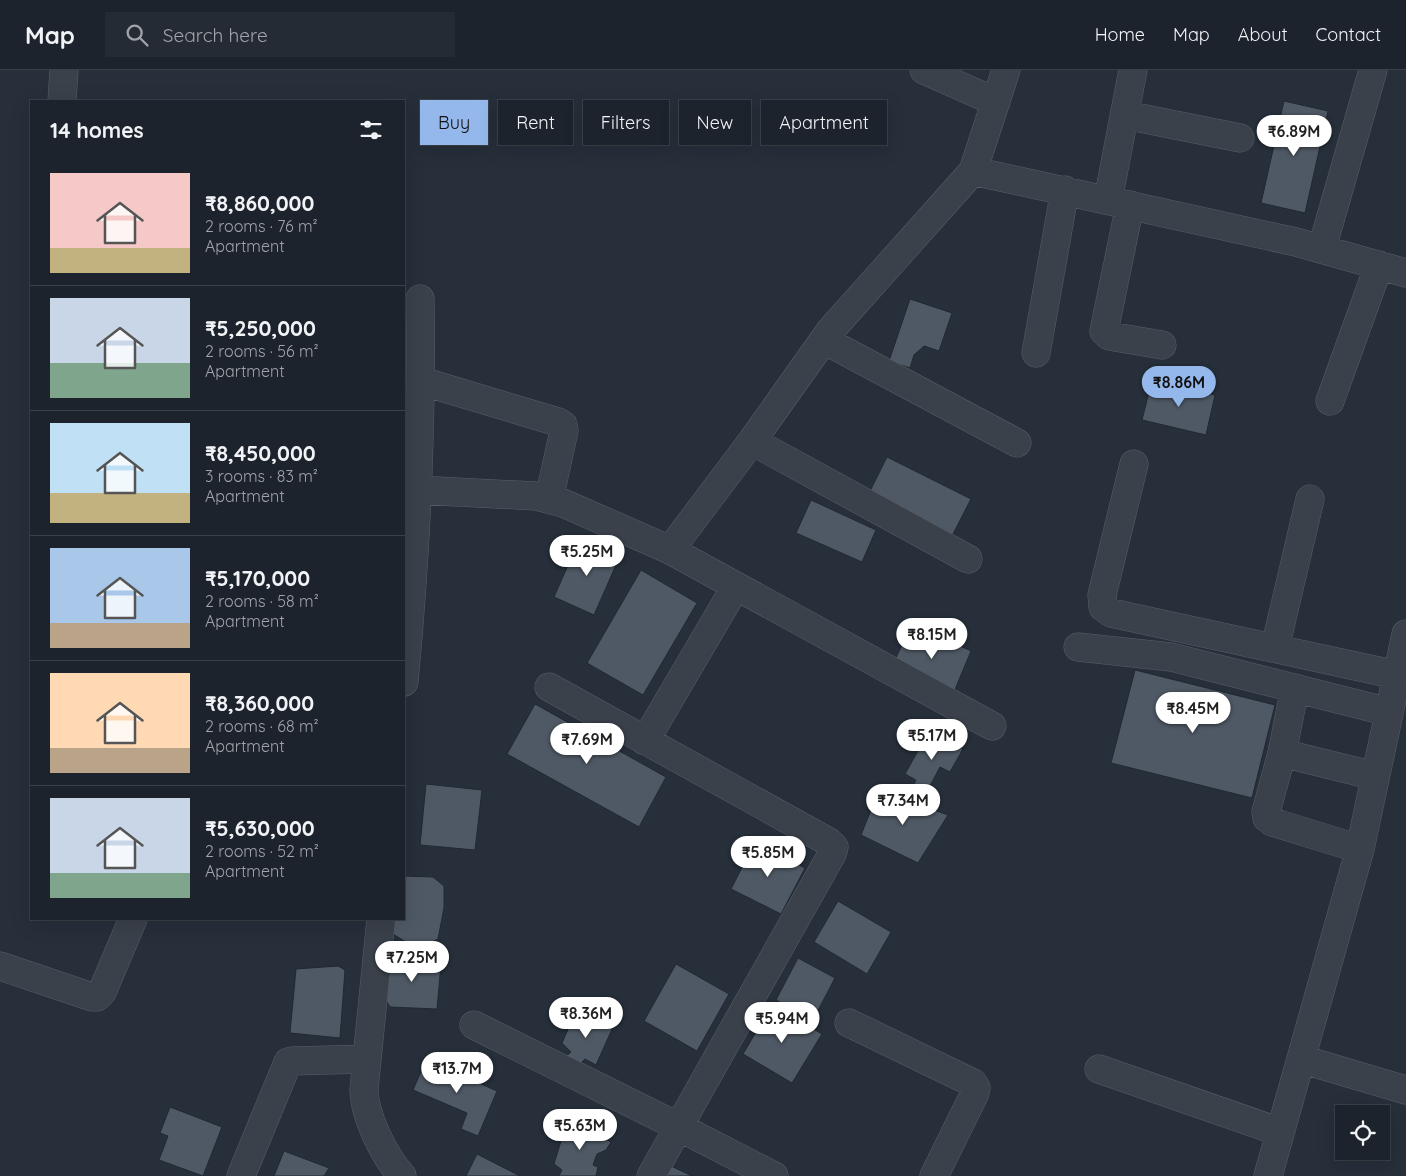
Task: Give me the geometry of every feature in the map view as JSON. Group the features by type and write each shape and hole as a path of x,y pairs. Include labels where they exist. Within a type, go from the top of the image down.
{"street":[{"path":"62,100 64,70"},
{"path":"924,70 996,102"},
{"path":"670,550 839,320 973,171 1006,70"},
{"path":"1133,70 1125,115 1119,203 1104,332 1109,336 1162,345"},
{"path":"1322,248 1373,70"},
{"path":"1125,115 1240,138"},
{"path":"973,171 1322,248 1406,273"},
{"path":"1036,353 1065,190"},
{"path":"1330,401 1379,265"},
{"path":"405,658 417,490 421,381 420,298"},
{"path":"824,340 1017,443"},
{"path":"421,381 563,425 564,431 549,499"},
{"path":"752,440 968,560"},
{"path":"1134,464 1102,595 1103,607 1112,613 1397,674"},
{"path":"417,490 536,496 563,504 670,550 992,726"},
{"path":"1275,648 1310,500"},
{"path":"645,741 736,586"},
{"path":"1268,1176 1360,849 1406,634"},
{"path":"1078,647 1171,657 1389,712"},
{"path":"549,687 829,842 834,847 832,854 651,1176"},
{"path":"1295,688 1282,753 1266,812 1267,818 1272,822 1360,849"},
{"path":"1282,753 1375,776"},
{"path":"0,966 92,997 97,997 102,992 133,920"},
{"path":"381,920 364,1102 388,1158 402,1176"},
{"path":"849,1023 973,1083 976,1088 934,1176"},
{"path":"474,1025 774,1176"},
{"path":"1301,1059 1406,1090"},
{"path":"242,1176 288,1062 367,1060"},
{"path":"1099,1070 1280,1132"}],"building":[{"path":"1284,101 1328,111 1305,213 1261,203"},
{"path":"910,299 952,313 939,351 924,346 914,355 910,368 889,361"},
{"path":"1152,380 1215,395 1206,435 1142,420"},
{"path":"887,457 971,499 951,538 868,495"},
{"path":"811,500 876,530 862,562 796,533"},
{"path":"580,538 620,556 594,615 554,597"},
{"path":"641,570 697,603 643,695 587,663"},
{"path":"912,624 971,651 951,699 892,666"},
{"path":"1135,670 1275,705 1252,798 1111,763"},
{"path":"535,704 666,777 639,827 507,754"},
{"path":"929,731 963,749 950,772 940,767 925,795 912,788 916,780 905,774"},
{"path":"426,784 482,790 475,850 420,845"},
{"path":"879,790 948,815 918,863 861,835"},
{"path":"755,842 805,868 781,914 731,889"},
{"path":"405,876 433,877 444,886 444,908 438,939 425,945 406,942 393,934 395,920 405,920"},
{"path":"838,901 891,932 867,974 814,942"},
{"path":"389,955 405,959 410,956 420,955 428,963 441,964 437,1009 390,1007 384,997"},
{"path":"798,958 835,978 813,1020 776,1000"},
{"path":"676,964 729,994 697,1051 644,1021"},
{"path":"338,966 345,970 340,1038 290,1033 296,969"},
{"path":"772,1005 822,1034 792,1083 743,1054"},
{"path":"576,1011 613,1027 596,1065 585,1059 576,1068 565,1057 571,1052 562,1043"},
{"path":"426,1060 497,1091 478,1136 461,1129 467,1113 413,1090"},
{"path":"170,1107 222,1127 203,1176 159,1160 168,1136 160,1133"},
{"path":"574,1118 581,1119 583,1126 611,1142 606,1150 597,1154 593,1165 598,1167 596,1176 559,1176 562,1170 554,1164 564,1131 571,1131"},
{"path":"284,1151 329,1168 324,1176 274,1176"},
{"path":"477,1154 520,1176 466,1176"},
{"path":"669,1165 692,1176 664,1176"}]}
